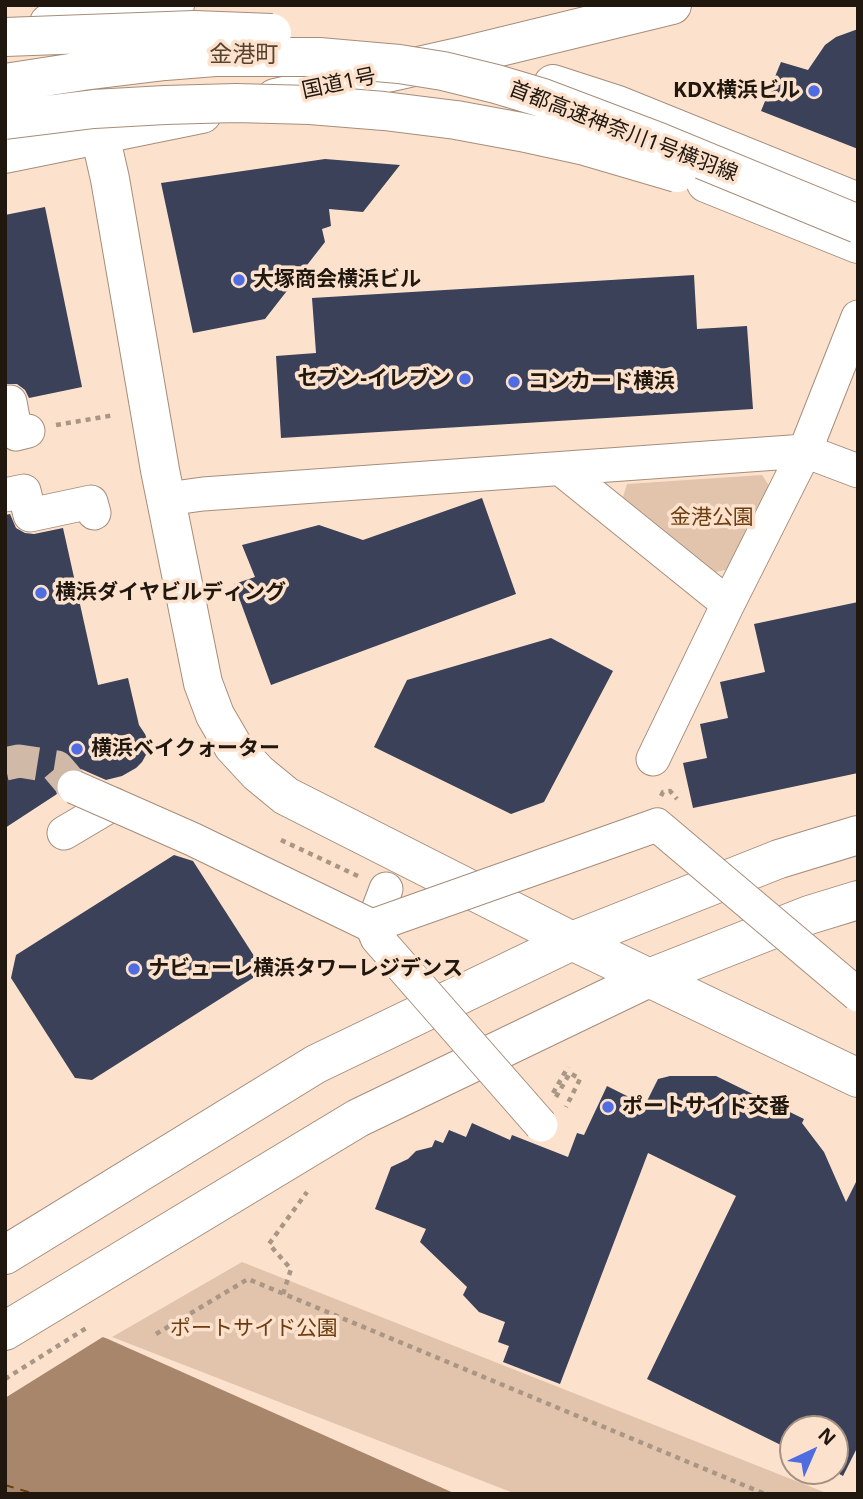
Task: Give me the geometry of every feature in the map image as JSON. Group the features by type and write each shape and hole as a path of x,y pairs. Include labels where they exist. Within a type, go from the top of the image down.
{"main road":[{"path":"5,30 59,13 175,5"},
{"name":"国道1号","path":"5,154 142,127 463,56 672,5"},
{"path":"59,13 100,135 110,179 203,683 215,715 233,746 258,773 286,796 572,941 858,1077"},
{"path":"5,37 194,30 304,35 359,43 416,56 496,84"},
{"name":"首都高速神奈川1号横羽線","path":"5,83 165,61 274,56 360,60 443,71 543,98 601,119 858,224"},
{"path":"463,56 618,105 858,202"},
{"path":"463,56 603,145 858,246"},
{"path":"5,60 247,70 387,83 511,111 569,128 706,183"},
{"name":"首都高速神奈川1号横羽線","path":"5,120 94,109 248,104 347,108 456,121 522,132 608,153 706,183 858,246"},
{"path":"5,1255 316,1064 572,941 779,859 858,835"},
{"path":"5,1331 358,1118 649,978 809,915 858,900"}],"street":[{"path":"653,759 805,451 858,317"},
{"path":"10,402 16,433 28,431"},
{"path":"167,499 203,494 805,451 858,471"},
{"path":"562,470 728,604"},
{"path":"5,495 24,491 30,515 91,502 94,513"},
{"path":"74,787 192,839 372,926 660,820 858,995"},
{"path":"64,833 113,804"},
{"path":"386,889 372,926 376,938 552,1108"}],"path":[{"path":"90,419 115,415"},
{"path":"281,840 386,889"},
{"path":"552,1108 568,1067"},
{"path":"570,1073 580,1079 552,1108 570,1073"},
{"path":"283,1294 291,1269 269,1244 307,1192"},
{"path":"156,1334 248,1279 765,1494"},
{"path":"5,1379 88,1327"}],"green space":[{"name":"金港公園","path":"762,475 770,487 730,569 716,572 623,497 627,484"},
{"name":"ポートサイド公園","path":"242,1262 779,1474 779,1485 806,1485 829,1494 516,1494 112,1337"}],"shaded area":[{"path":"5,1301 108,1339 456,1494 5,1494"}],"pier":[{"path":"5,1297 106,1335 5,1398"}],"building":[{"name":"KDX横浜ビル","path":"858,29 858,149 761,111 781,62 808,70 825,45 836,37"},
{"name":"大塚商会横浜ビル","path":"325,159 400,165 363,212 329,209 331,226 322,229 325,242 265,319 193,333 161,183"},
{"path":"45,207 82,387 29,398 25,390 17,384 5,384 5,215"},
{"name":"コンカード横浜","path":"694,275 697,329 747,326 753,409 281,438 276,356 316,353 312,298"},
{"path":"482,498 516,594 271,685 234,584 255,577 242,545 319,525 363,540"},
{"path":"10,514 16,528 25,533 34,534 63,528 98,685 128,678 139,725 149,744 142,762 122,776 106,780 81,769 63,771 56,780 57,794 5,828 5,515"},
{"path":"858,602 858,773 693,808 683,763 707,758 700,724 728,718 720,682 765,672 754,624"},
{"path":"551,638 613,671 544,802 511,814 374,747 407,680"},
{"name":"ナビューレ横浜タワーレジデンス","path":"174,855 193,861 256,959 253,978 92,1080 75,1078 11,978 16,955"},
{"path":"670,1076 716,1076 804,1119 802,1123 824,1152 846,1202 858,1178 858,1446 849,1464 849,1415 779,1415 779,1444 647,1379 736,1196 648,1153 560,1384 503,1362 509,1346 498,1342 505,1322 479,1312 463,1295 467,1287 420,1242 426,1229 375,1209 391,1167 408,1159 416,1151 432,1147 435,1140 443,1143 449,1130 466,1137 472,1123 510,1140 512,1135 568,1157 577,1133 584,1135 607,1086 645,1105 658,1079"}],"ferry route":[{"path":"5,1485 35,1494"}],"tunnel":[{"path":"5,764 19,761 57,767 74,787"}],"place":[{"name":"KDX横浜ビル","path":"814,91"},
{"name":"大塚商会横浜ビル","path":"239,280"},
{"name":"セブン-イレブン","path":"465,379"},
{"name":"コンカード横浜","path":"514,382"},
{"name":"横浜ダイヤビルディング","path":"41,593"},
{"name":"横浜ベイクォーター","path":"77,749"},
{"name":"ナビューレ横浜タワーレジデンス","path":"134,969"},
{"name":"ポートサイド交番","path":"608,1107"}],"district":[{"name":"金港町","path":"244,55"}]}
